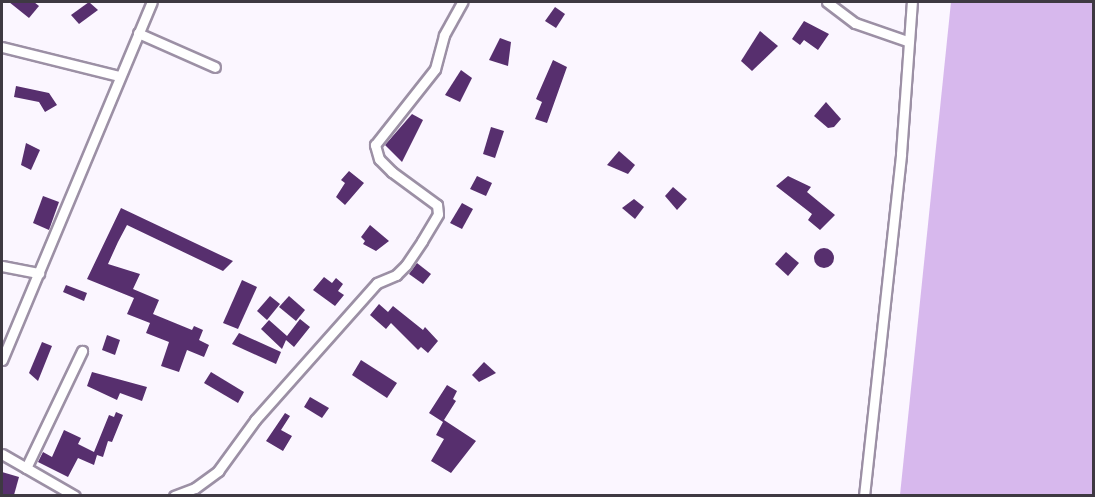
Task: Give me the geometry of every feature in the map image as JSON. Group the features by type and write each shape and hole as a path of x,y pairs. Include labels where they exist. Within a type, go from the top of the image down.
{"street":[{"path":"2,360 119,76 152,2"},
{"path":"174,495 195,488 218,471 255,420 377,283 396,275 422,241 438,214 437,205 392,172 379,159 375,145 435,69 444,35 462,2"},
{"path":"827,2 855,22 907,41"},
{"path":"864,495 901,154 907,41 912,2"},
{"path":"138,33 215,67"},
{"path":"2,47 119,76"},
{"path":"2,266 39,273"},
{"path":"26,468 82,351"},
{"path":"2,454 75,495"}],"shaded area":[{"path":"951,2 1093,2 1093,495 900,495"}],"building":[{"path":"9,2 34,2 39,6 29,18"},
{"path":"89,2 98,10 79,24 71,15"},
{"path":"555,7 565,14 556,28 545,21"},
{"path":"804,21 829,34 818,50 804,40 800,45 792,39"},
{"path":"760,31 778,46 752,71 741,61"},
{"path":"500,38 511,42 508,66 489,60"},
{"path":"553,60 567,67 547,123 535,119 542,102 536,99"},
{"path":"461,70 472,78 460,102 445,95"},
{"path":"16,86 49,93 57,105 45,112 39,102 14,97"},
{"path":"826,102 841,119 834,127 828,128 814,116"},
{"path":"412,114 423,120 402,162 385,145"},
{"path":"491,127 504,131 495,158 483,154"},
{"path":"26,143 40,150 31,170 21,165"},
{"path":"619,151 635,165 628,174 607,165"},
{"path":"349,171 364,183 345,205 336,197 345,183 341,180"},
{"path":"477,176 492,183 486,196 470,189"},
{"path":"788,176 811,187 807,192 835,215 820,230 808,220 812,214 776,186"},
{"path":"673,187 687,199 677,210 665,196"},
{"path":"43,196 59,202 49,230 33,223"},
{"path":"634,199 644,207 635,219 622,208"},
{"path":"462,203 473,209 462,229 450,223"},
{"path":"121,208 233,261 223,271 127,225 118,242 108,264 140,274 133,289 159,300 153,314 192,330 194,326 203,330 199,340 209,345 204,357 187,350 179,372 161,366 169,342 146,333 150,323 127,314 134,298 87,279"},
{"path":"370,225 389,241 376,251 363,244 365,241 361,237"},
{"path":"824,248 831,251 834,258 831,265 824,268 817,265 814,258 817,251"},
{"path":"786,252 799,263 788,276 775,264"},
{"path":"417,263 431,274 423,284 409,274"},
{"path":"324,277 332,283 336,278 343,284 338,291 344,295 335,306 313,290"},
{"path":"242,280 257,287 238,329 223,323"},
{"path":"66,285 87,293 84,301 63,292"},
{"path":"270,296 280,304 267,320 257,311"},
{"path":"289,296 305,310 296,321 279,307"},
{"path":"379,304 388,312 393,306 423,330 425,327 438,341 428,353 421,347 418,350 391,323 386,329 370,315"},
{"path":"300,319 310,327 294,347 286,340 282,349 261,329 269,320 287,336"},
{"path":"239,333 281,352 276,364 232,344"},
{"path":"107,335 120,340 115,355 102,350"},
{"path":"42,342 52,346 38,381 29,373"},
{"path":"361,360 397,383 387,398 352,375"},
{"path":"484,362 496,373 479,382 472,375"},
{"path":"92,372 147,387 142,401 120,393 117,400 87,386"},
{"path":"211,372 244,392 238,403 204,383"},
{"path":"447,385 457,391 453,399 456,401 444,420 476,441 451,473 431,461 444,439 436,435 443,422 429,413"},
{"path":"310,397 329,408 322,418 304,407"},
{"path":"116,412 123,415 112,442 108,441 103,457 97,455 94,465 78,458 68,477 38,462 43,452 52,457 64,430 81,438 78,444 94,452 109,415 114,417"},
{"path":"285,413 290,416 281,430 292,436 283,451 266,441"},
{"path":"2,472 19,477 14,495 2,495"}]}
